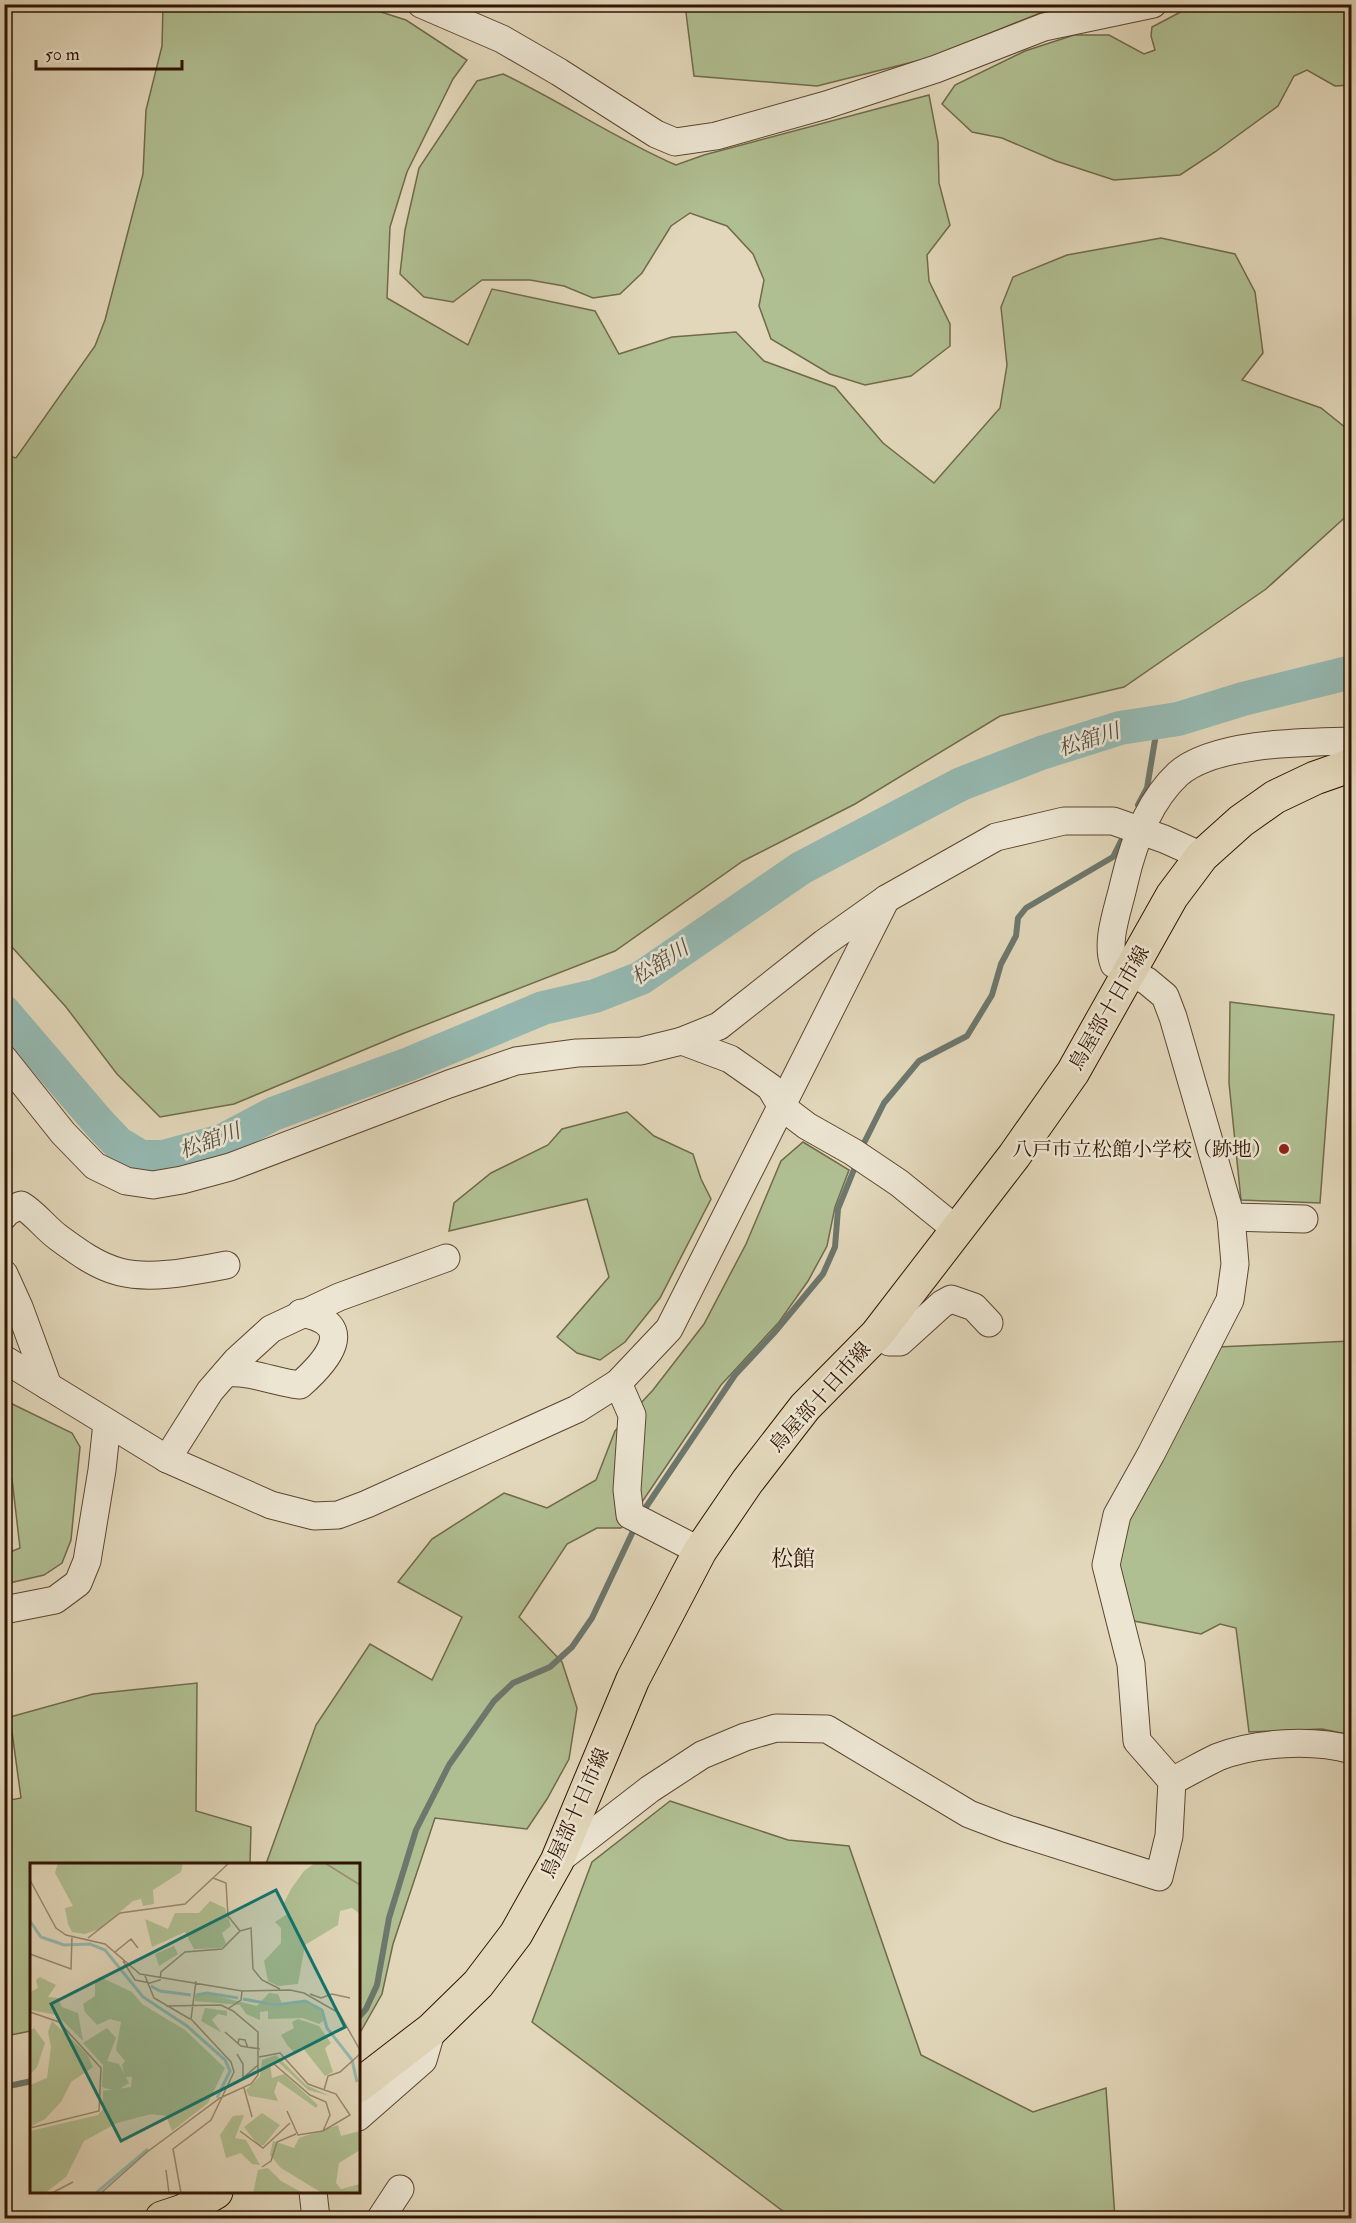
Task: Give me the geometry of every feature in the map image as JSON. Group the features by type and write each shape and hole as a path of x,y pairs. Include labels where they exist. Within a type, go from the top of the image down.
{"main road":[{"name":"鳥屋部十日市線","path":"360,2084 432,2030 477,1984 516,1934 557,1861 633,1679 700,1551 747,1482 805,1407 877,1334 1014,1156 1073,1072 1172,896 1202,856 1240,821 1275,797 1315,778 1352,765"},
{"path":"162,2218 183,2211 214,2193"}],"street":[{"path":"421,4 502,39 559,72 656,134 675,142 716,136 826,105 936,69 1044,27 1153,4"},
{"path":"557,1861 650,1789 702,1755 745,1737 776,1728 827,1729 969,1814 1008,1829 1159,1877 1169,1836 1173,1780 1137,1741 1131,1664 1106,1565 1117,1515 1152,1454 1230,1300 1235,1264 1231,1217 1173,1017 1165,996 1147,981 1114,964 1111,956 1113,935 1127,868 1140,831 1150,811 1178,774 1209,758 1245,749 1294,742 1352,741"},
{"path":"4,1059 63,1133 95,1166 126,1181 153,1185 230,1167 449,1084 516,1062 577,1053 641,1051 682,1041 719,1026 824,943 886,899 996,837 1064,821 1113,821 1164,839 1202,856"},
{"path":"4,1359 167,1459 288,1510 314,1516 338,1515 454,1466 577,1409 618,1383 669,1329 886,899"},
{"path":"682,1041 730,1059 770,1087 782,1107 807,1126 853,1152 899,1183 957,1230"},
{"path":"4,1216 21,1205 32,1212 56,1236 87,1259 120,1272 164,1275 226,1265"},
{"path":"1231,1217 1304,1219"},
{"path":"167,1459 210,1391 236,1361 271,1329 339,1296 446,1258"},
{"path":"4,1274 19,1306 48,1386"},
{"path":"877,1334 889,1342 900,1342 942,1304 951,1299 974,1307 989,1323"},
{"path":"226,1373 241,1372 258,1375 279,1383 300,1385 316,1371 331,1352 334,1336 328,1325 317,1316 301,1313"},
{"path":"618,1383 632,1415 627,1490 630,1515 700,1551"},
{"path":"4,1610 55,1600 78,1583 87,1561 102,1470 106,1423"},
{"path":"1173,1780 1219,1757 1256,1747 1295,1744 1340,1746 1352,1749"},
{"path":"360,2114 423,2060 432,2030"},
{"path":"381,2218 400,2189"},
{"path":"313,2193 316,2218"}],"green space":[{"path":"1201,4 1351,5 1351,85 1335,86 1307,70 1294,76 1278,106 1180,175 1114,180 1056,161 1002,138 972,132 942,104 955,85 1025,51 1074,35 1109,35 1144,54 1155,50 1151,36 1152,27 1190,7"},
{"path":"163,5 359,5 406,20 467,60 453,79 407,172 390,227 387,298 468,345 492,289 595,311 619,354 672,337 736,332 764,361 835,387 883,443 934,483 1000,408 1007,365 1001,307 1013,277 1067,255 1161,238 1235,254 1255,292 1263,353 1242,380 1321,408 1351,432 1351,512 1266,589 1124,687 1000,716 855,804 743,861 615,951 402,1034 234,1104 160,1117 117,1074 66,1007 12,947 5,932 4,455 16,458 95,346 105,320 143,174 146,110 162,46"},
{"path":"685,5 1077,5 1040,13 929,58 817,86 694,76"},
{"path":"503,74 632,144 676,165 704,155 929,95 938,142 939,183 950,225 927,255 929,281 950,324 950,346 911,376 865,385 830,374 771,339 759,306 764,280 753,254 727,226 690,213 671,226 642,273 620,294 593,298 564,286 530,280 482,280 453,302 424,297 400,274 405,230 419,168 477,81"},
{"path":"1230,1002 1334,1015 1320,1203 1241,1200 1229,1083"},
{"path":"627,1112 654,1136 693,1154 701,1179 711,1199 660,1298 625,1342 600,1360 577,1353 557,1337 609,1277 587,1199 449,1231 454,1203 491,1173 548,1145 562,1129"},
{"path":"803,1142 849,1170 835,1207 827,1246 808,1281 779,1322 721,1385 642,1502 621,1528 597,1528 567,1544 519,1617 562,1662 577,1708 569,1759 527,1829 435,1818 393,1944 382,1994 360,2032 360,1863 266,1863 316,1725 370,1644 432,1680 462,1617 398,1582 432,1539 504,1493 547,1508 596,1480 615,1431 653,1390 704,1324 746,1244 781,1161"},
{"path":"1351,1341 1351,1735 1322,1729 1249,1732 1236,1628 1220,1624 1201,1634 1129,1620 1117,1559 1132,1505 1218,1347"},
{"path":"4,1400 72,1433 80,1447 71,1540 62,1563 44,1575 5,1584 5,1554 20,1548 12,1479 5,1478"},
{"path":"197,1683 196,1811 251,1827 250,1863 30,1863 30,2031 5,2036 5,1801 21,1798 10,1717 93,1694"},
{"path":"670,1801 788,1840 849,1846 921,2055 1033,2112 1106,2088 1115,2218 792,2218 532,2022 592,1862"}],"waterway":[{"name":"松舘川","path":"4,1012 118,1143 141,1157 164,1157 222,1141 273,1114 409,1064 543,1008 595,996 641,978 801,868 961,784 1041,753 1120,728 1178,719 1243,699 1352,672"},
{"path":"1138,805 1147,788 1155,740 1149,723"},
{"path":"861,1149 884,1103 919,1061 967,1036 992,995 1001,964 1016,936 1018,918 1026,908 1113,857 1125,833"},
{"path":"642,1513 735,1375 774,1333 823,1274 835,1247 838,1209 857,1162"},
{"path":"360,2016 366,2009 377,1985 389,1918 416,1830 449,1765 494,1701 513,1683 550,1667 572,1647 592,1618 636,1525"},
{"path":"4,2087 30,2081"}],"place":[{"name":"八戸市立松館小学校（跡地）","path":"1284,1149"}],"district":[{"name":"松館","path":"793,1559"}]}
